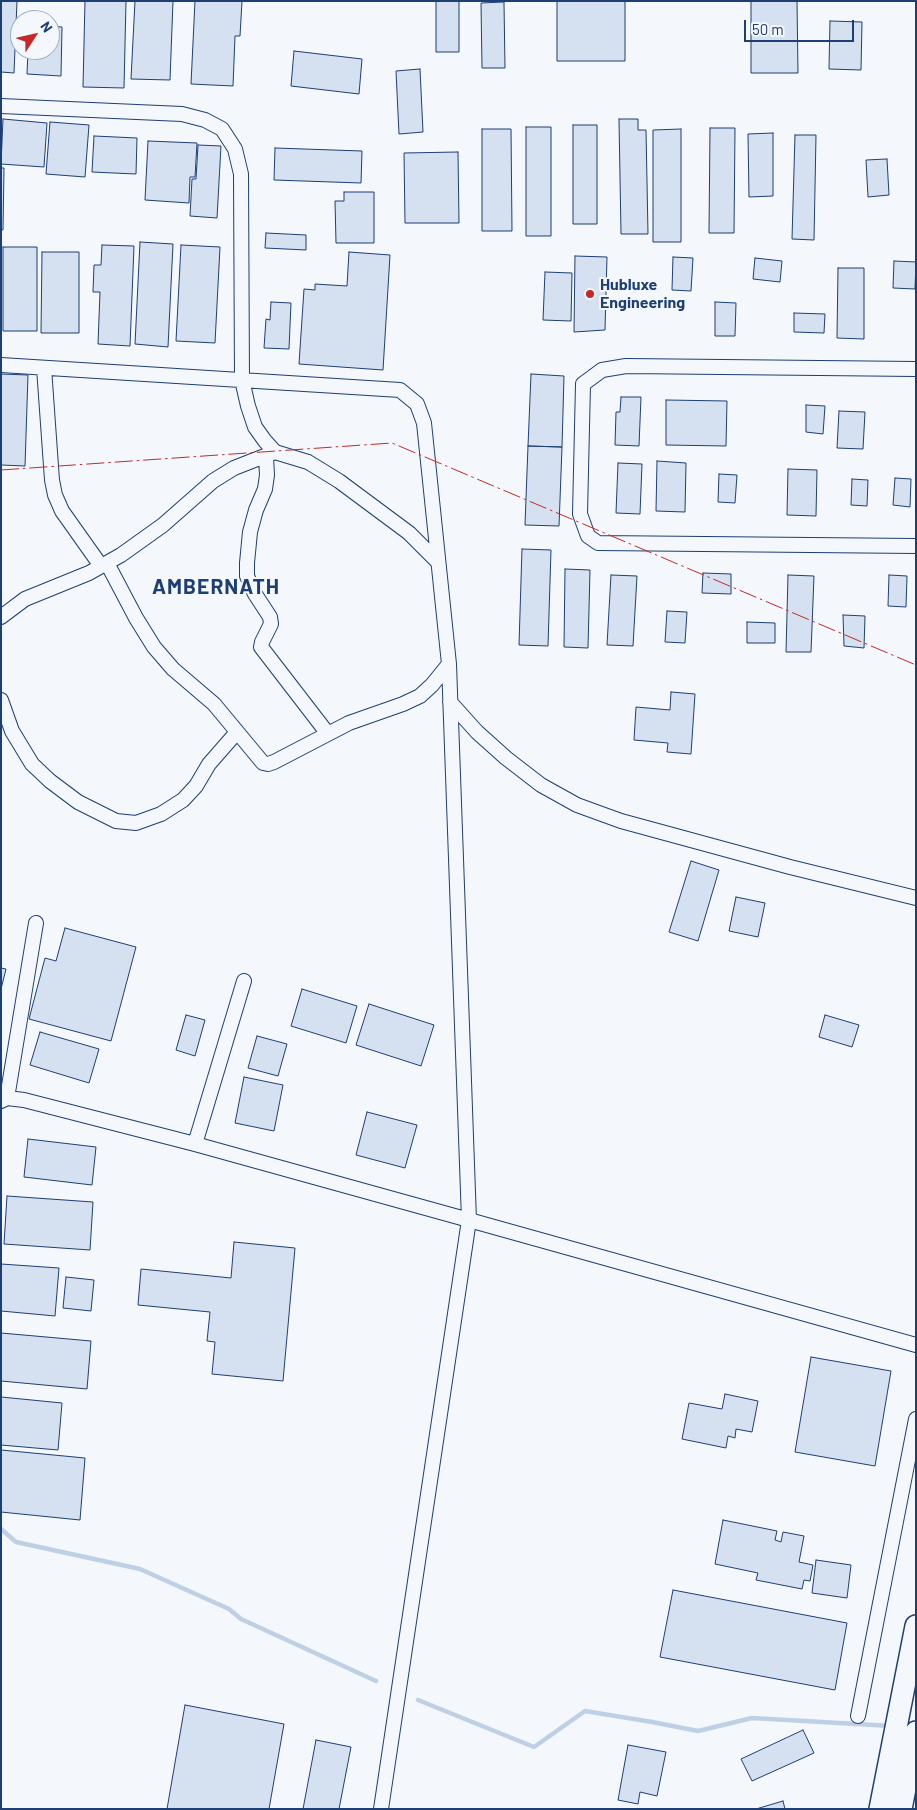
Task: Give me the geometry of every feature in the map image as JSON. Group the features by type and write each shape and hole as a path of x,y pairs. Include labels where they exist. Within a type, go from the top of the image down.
{"main road":[{"path":"880,1809 908,1713 916,1626"},
{"path":"901,1809 916,1732"}],"street":[{"path":"1,106 182,114 205,120 222,129 234,149 241,174 242,380 255,427 271,454 266,489 256,510 250,532 247,576 255,594 270,617 271,624 262,642 262,647 328,734"},
{"path":"1,365 400,390 416,404 424,423 448,664 469,1220 381,1809"},
{"path":"916,369 626,366 602,370 582,384 580,514 588,536 598,543 916,546"},
{"path":"44,368 52,480 55,495 62,511 104,565 154,647 173,670 214,704 263,764 268,764 358,720 420,696 432,685 448,664"},
{"path":"1,617 25,599 104,565 121,555 163,525 213,481 234,468 271,454 308,462 339,481 409,533 438,562"},
{"path":"1,700 12,731 32,764 50,781 78,802 116,821 136,824 161,814 183,800 237,732"},
{"path":"450,702 477,732 506,758 541,785 577,804 630,823 790,867 916,898"},
{"path":"36,923 4,1099 24,1100 195,1144 916,1344"},
{"path":"195,1144 244,981"},
{"path":"858,1716 916,1419"}],"building":[{"path":"1,1 17,1 17,10 10,10 10,60 15,60 14,73 1,72"},
{"path":"85,1 126,1 124,88 83,87"},
{"path":"135,1 173,1 170,80 131,79"},
{"path":"195,1 242,1 240,36 235,36 233,86 191,84"},
{"path":"436,1 459,1 459,52 436,52"},
{"path":"557,1 625,1 625,61 557,61"},
{"path":"751,1 797,1 798,73 751,73"},
{"path":"504,2 505,68 482,68 481,3"},
{"path":"830,21 862,22 861,70 829,69"},
{"path":"60,27 62,27 61,76 27,74 28,60 60,60"},
{"path":"294,51 362,59 359,94 291,86"},
{"path":"420,69 423,132 399,134 396,71"},
{"path":"3,119 47,123 44,167 1,164"},
{"path":"619,119 638,119 638,130 646,130 648,234 621,234"},
{"path":"50,122 89,125 85,177 46,174"},
{"path":"573,125 597,125 597,224 573,224"},
{"path":"526,127 551,127 551,236 526,236"},
{"path":"710,128 735,128 734,233 709,233"},
{"path":"482,129 511,129 512,231 482,231"},
{"path":"681,129 681,242 653,242 653,130"},
{"path":"773,133 773,196 749,197 748,134"},
{"path":"795,135 816,135 814,240 792,239"},
{"path":"94,136 137,138 136,174 92,172"},
{"path":"148,141 197,143 195,177 190,177 189,203 145,200"},
{"path":"198,145 221,146 217,218 190,216 192,179 196,179"},
{"path":"275,148 362,151 361,183 274,180"},
{"path":"458,152 459,223 405,223 404,153"},
{"path":"887,159 889,195 868,197 866,160"},
{"path":"1,168 4,168 3,230 1,230"},
{"path":"344,192 374,192 374,243 336,243 335,201 344,201"},
{"path":"266,233 306,235 306,250 265,248"},
{"path":"140,242 173,244 168,347 135,344"},
{"path":"102,245 134,246 130,346 98,344 100,292 93,292 94,265 101,265"},
{"path":"181,245 220,247 215,343 176,341"},
{"path":"3,247 37,247 37,331 3,331"},
{"path":"42,252 79,252 79,333 41,333"},
{"path":"349,252 390,255 383,370 299,364 304,289 315,290 315,284 347,286"},
{"name":"Hubluxe Engineering","path":"575,256 607,257 605,330 574,332"},
{"path":"673,257 693,258 691,291 672,290"},
{"path":"755,258 782,261 780,282 753,279"},
{"path":"894,261 916,262 915,289 893,288"},
{"path":"838,268 864,268 864,339 837,338"},
{"path":"545,272 572,273 571,321 543,320"},
{"path":"271,302 291,303 289,349 264,348 266,319 270,320"},
{"path":"715,302 736,303 735,336 715,336"},
{"path":"794,313 825,314 824,333 794,332"},
{"path":"1,374 28,375 25,466 1,465"},
{"path":"531,374 564,376 562,447 528,446"},
{"path":"621,397 641,397 639,446 615,445 616,412 620,412"},
{"path":"666,400 727,401 726,446 666,445"},
{"path":"806,405 825,406 823,434 806,432"},
{"path":"839,411 865,412 863,449 837,448"},
{"path":"528,446 562,447 559,526 525,525"},
{"path":"657,461 686,463 685,512 656,511"},
{"path":"618,463 642,464 640,514 616,513"},
{"path":"788,469 817,470 816,516 787,515"},
{"path":"719,474 737,475 735,503 718,502"},
{"path":"895,478 911,479 910,507 893,505"},
{"path":"852,479 868,480 867,506 851,505"},
{"path":"522,549 551,550 548,646 519,645"},
{"path":"565,569 590,570 588,648 564,647"},
{"path":"703,573 731,574 731,594 702,593"},
{"path":"611,575 637,576 633,646 607,645"},
{"path":"788,575 814,576 811,652 786,652"},
{"path":"889,575 907,576 906,607 888,606"},
{"path":"667,611 687,612 685,643 665,642"},
{"path":"843,615 865,616 864,648 844,646"},
{"path":"747,622 775,623 775,643 747,643"},
{"path":"671,692 695,694 691,754 667,752 668,743 634,740 636,707 670,710"},
{"path":"691,861 719,870 698,941 669,932"},
{"path":"736,897 765,903 758,937 729,931"},
{"path":"65,928 136,947 111,1041 29,1019 45,958 56,961"},
{"path":"1,968 6,969 1,989"},
{"path":"302,989 357,1006 346,1043 291,1026"},
{"path":"369,1004 434,1025 421,1066 356,1045"},
{"path":"186,1015 205,1020 195,1056 176,1050"},
{"path":"825,1015 859,1025 852,1047 819,1037"},
{"path":"40,1032 99,1049 89,1083 30,1065"},
{"path":"257,1036 287,1044 278,1076 248,1068"},
{"path":"244,1077 283,1085 274,1131 235,1123"},
{"path":"367,1112 417,1125 405,1168 356,1155"},
{"path":"28,1139 96,1147 92,1185 24,1177"},
{"path":"7,1196 93,1202 90,1250 4,1244"},
{"path":"234,1242 295,1248 283,1381 212,1374 215,1342 207,1341 210,1312 138,1305 141,1269 231,1278"},
{"path":"1,1264 59,1268 55,1316 1,1311"},
{"path":"66,1277 94,1280 91,1311 63,1308"},
{"path":"1,1333 91,1341 87,1389 1,1381"},
{"path":"811,1357 891,1371 875,1466 795,1452"},
{"path":"725,1394 758,1401 752,1432 736,1429 735,1438 728,1436 726,1448 682,1439 689,1403 722,1409"},
{"path":"1,1397 62,1403 58,1450 1,1445"},
{"path":"1,1450 85,1458 80,1520 1,1512"},
{"path":"723,1520 777,1531 775,1540 781,1542 783,1532 804,1536 799,1562 813,1565 810,1581 804,1580 802,1589 756,1580 758,1573 715,1564"},
{"path":"816,1560 851,1565 847,1598 812,1593"},
{"path":"673,1590 847,1623 835,1690 660,1657"},
{"path":"185,1705 284,1724 269,1809 167,1809"},
{"path":"803,1730 814,1753 752,1781 741,1759"},
{"path":"316,1740 351,1747 339,1809 303,1809"},
{"path":"628,1745 666,1752 657,1796 640,1792 638,1804 618,1800"},
{"path":"783,1801 785,1809 756,1809"}],"waterway":[{"path":"1,1529 16,1542 140,1569 229,1609 241,1619 376,1681"},
{"path":"418,1700 534,1747 585,1711 698,1731 752,1718 891,1726"}],"power":[{"path":"1,470 392,443 916,665"}],"place":[{"name":"Hubluxe Engineering","path":"590,294"}],"district":[{"name":"AMBERNATH","path":"216,587"}]}
